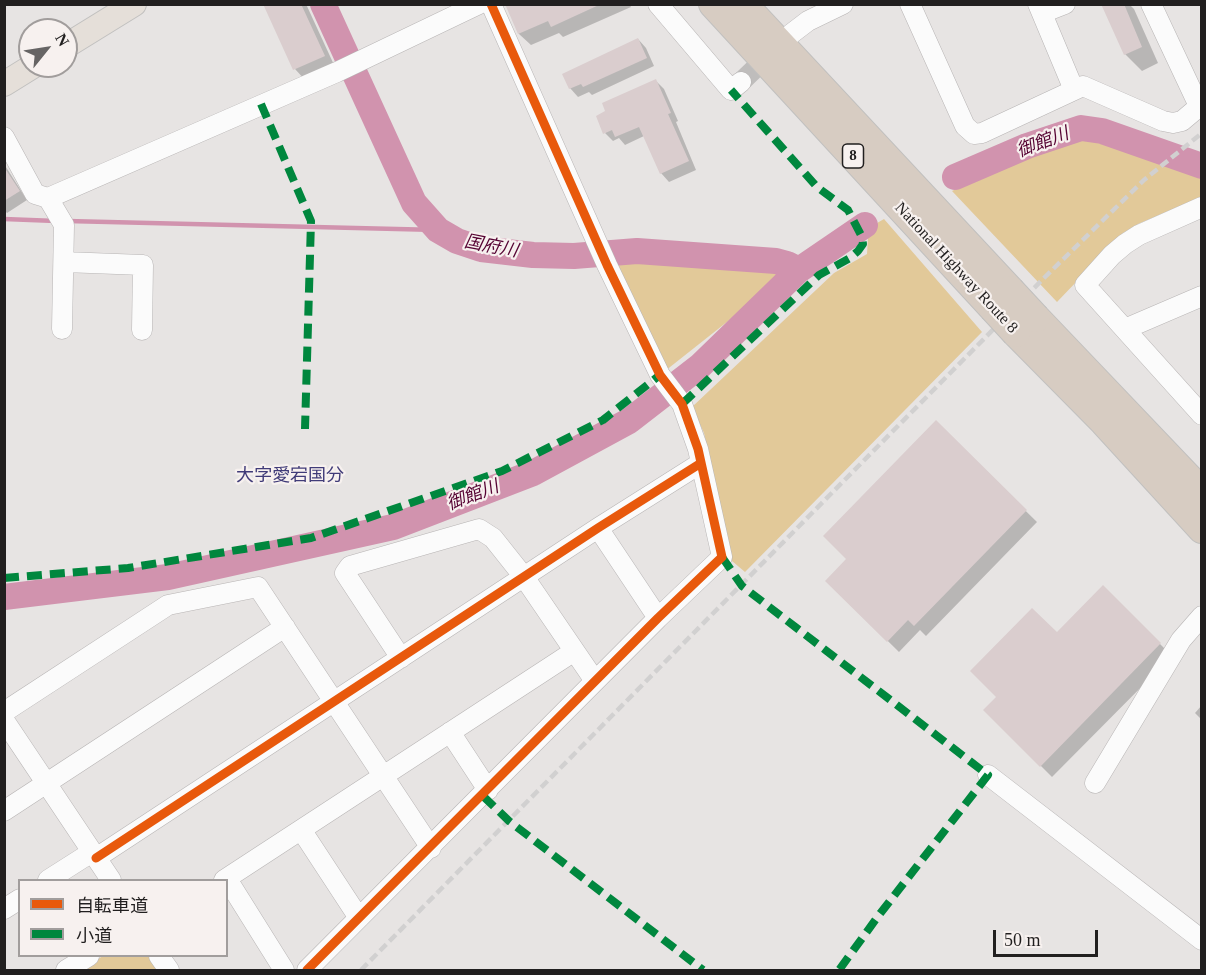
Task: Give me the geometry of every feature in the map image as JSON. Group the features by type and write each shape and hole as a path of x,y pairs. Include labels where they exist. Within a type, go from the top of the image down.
{"highway":[{"name":"National Highway Route 8","path":"712,4 1002,299"},
{"name":"National Highway Route 8","path":"743,4 1026,325 1202,492"},
{"name":"National Highway Route 8","path":"1026,325 1104,422 1202,529"}],"main road":[{"path":"78,39 134,4"},
{"path":"4,84 18,75"}],"street":[{"path":"4,137 35,194 48,198 336,72 479,4"},
{"path":"308,970 594,681 722,557 694,433 682,404 660,375 607,265 491,4"},
{"path":"658,4 731,90 741,82"},
{"path":"791,33 808,21 843,4"},
{"path":"910,4 965,126 970,132 978,134 1083,86 1163,121 1173,123 1182,121 1200,105 1152,4"},
{"path":"1065,4 1040,9 1074,90"},
{"path":"48,198 64,225 62,329"},
{"path":"1199,408 1085,285 1125,244 1202,207"},
{"path":"64,262 143,265 142,330"},
{"path":"1125,329 1202,297"},
{"path":"50,879 94,855 701,463"},
{"path":"598,528 658,618"},
{"path":"401,658 345,573 350,566 479,529 493,538 524,577 594,681"},
{"path":"4,712 168,605 258,586 431,848"},
{"path":"1095,783 1181,640 1202,616"},
{"path":"4,811 285,627"},
{"path":"227,879 573,652"},
{"path":"4,720 110,879"},
{"path":"450,732 488,790"},
{"path":"988,775 1202,940"},
{"path":"302,831 358,918"},
{"path":"228,885 284,970"},
{"path":"4,909 18,900"},
{"path":"66,970 87,957"},
{"path":"160,957 169,970"}],"shaded area":[{"path":"1078,137 1109,140 1201,172 1201,197 1138,224 1123,233 1057,302 952,191 1026,156"},
{"path":"884,219 982,332 745,572 732,561 704,433 692,407 834,273 867,254 868,238 865,230"},
{"path":"613,259 774,266 779,272 780,280 665,371"},
{"path":"101,957 150,957 159,970 80,970"}],"building":[{"path":"263,4 301,4 325,56 293,70"},
{"path":"505,4 601,4 551,27 548,21 518,34"},
{"path":"1101,4 1124,4 1142,47 1124,55"},
{"path":"638,38 647,58 583,87 581,84 569,89 562,74"},
{"path":"656,79 671,113 668,114 689,161 660,174 639,127 615,137 612,130 603,134 596,116 605,111 602,103"},
{"path":"4,167 20,191 4,201"},
{"path":"936,420 1027,510 914,626 908,620 887,642 825,581 846,559 823,536"},
{"path":"1103,585 1161,643 1040,767 983,710 996,697 970,671 1032,608 1057,632"}],"waterway":[{"name":"国府川","path":"323,4 414,203 438,230 457,241 481,249 533,255 574,256 637,251 776,261 799,270"},
{"name":"御館川","path":"955,177 1027,146 1081,128 1102,131 1202,166"},
{"path":"4,219 56,221"},
{"path":"67,221 438,230"},
{"name":"御館川","path":"4,597 168,577 393,527 533,473 629,421 700,366 799,270 865,225"}],"tunnel":[{"path":"741,82 772,52"}],"railway":[{"path":"361,970 1044,278 1144,180 1202,133"}],"marked path":[{"path":"682,404 819,275 850,258 863,244 862,237 848,210 817,187 731,90"},
{"path":"261,104 311,221 305,429"},
{"path":"4,578 128,568 311,538 502,471 603,420 660,375"},
{"path":"722,557 742,586 988,775 839,970"},
{"path":"483,796 509,821 703,970"}],"cycle path":[{"path":"307,970 658,618 722,557 698,449 682,404 660,375 607,265 491,4"},
{"path":"96,858 598,528 701,463"}],"district":[{"name":"大字愛宕国分","path":"290,476"}]}
